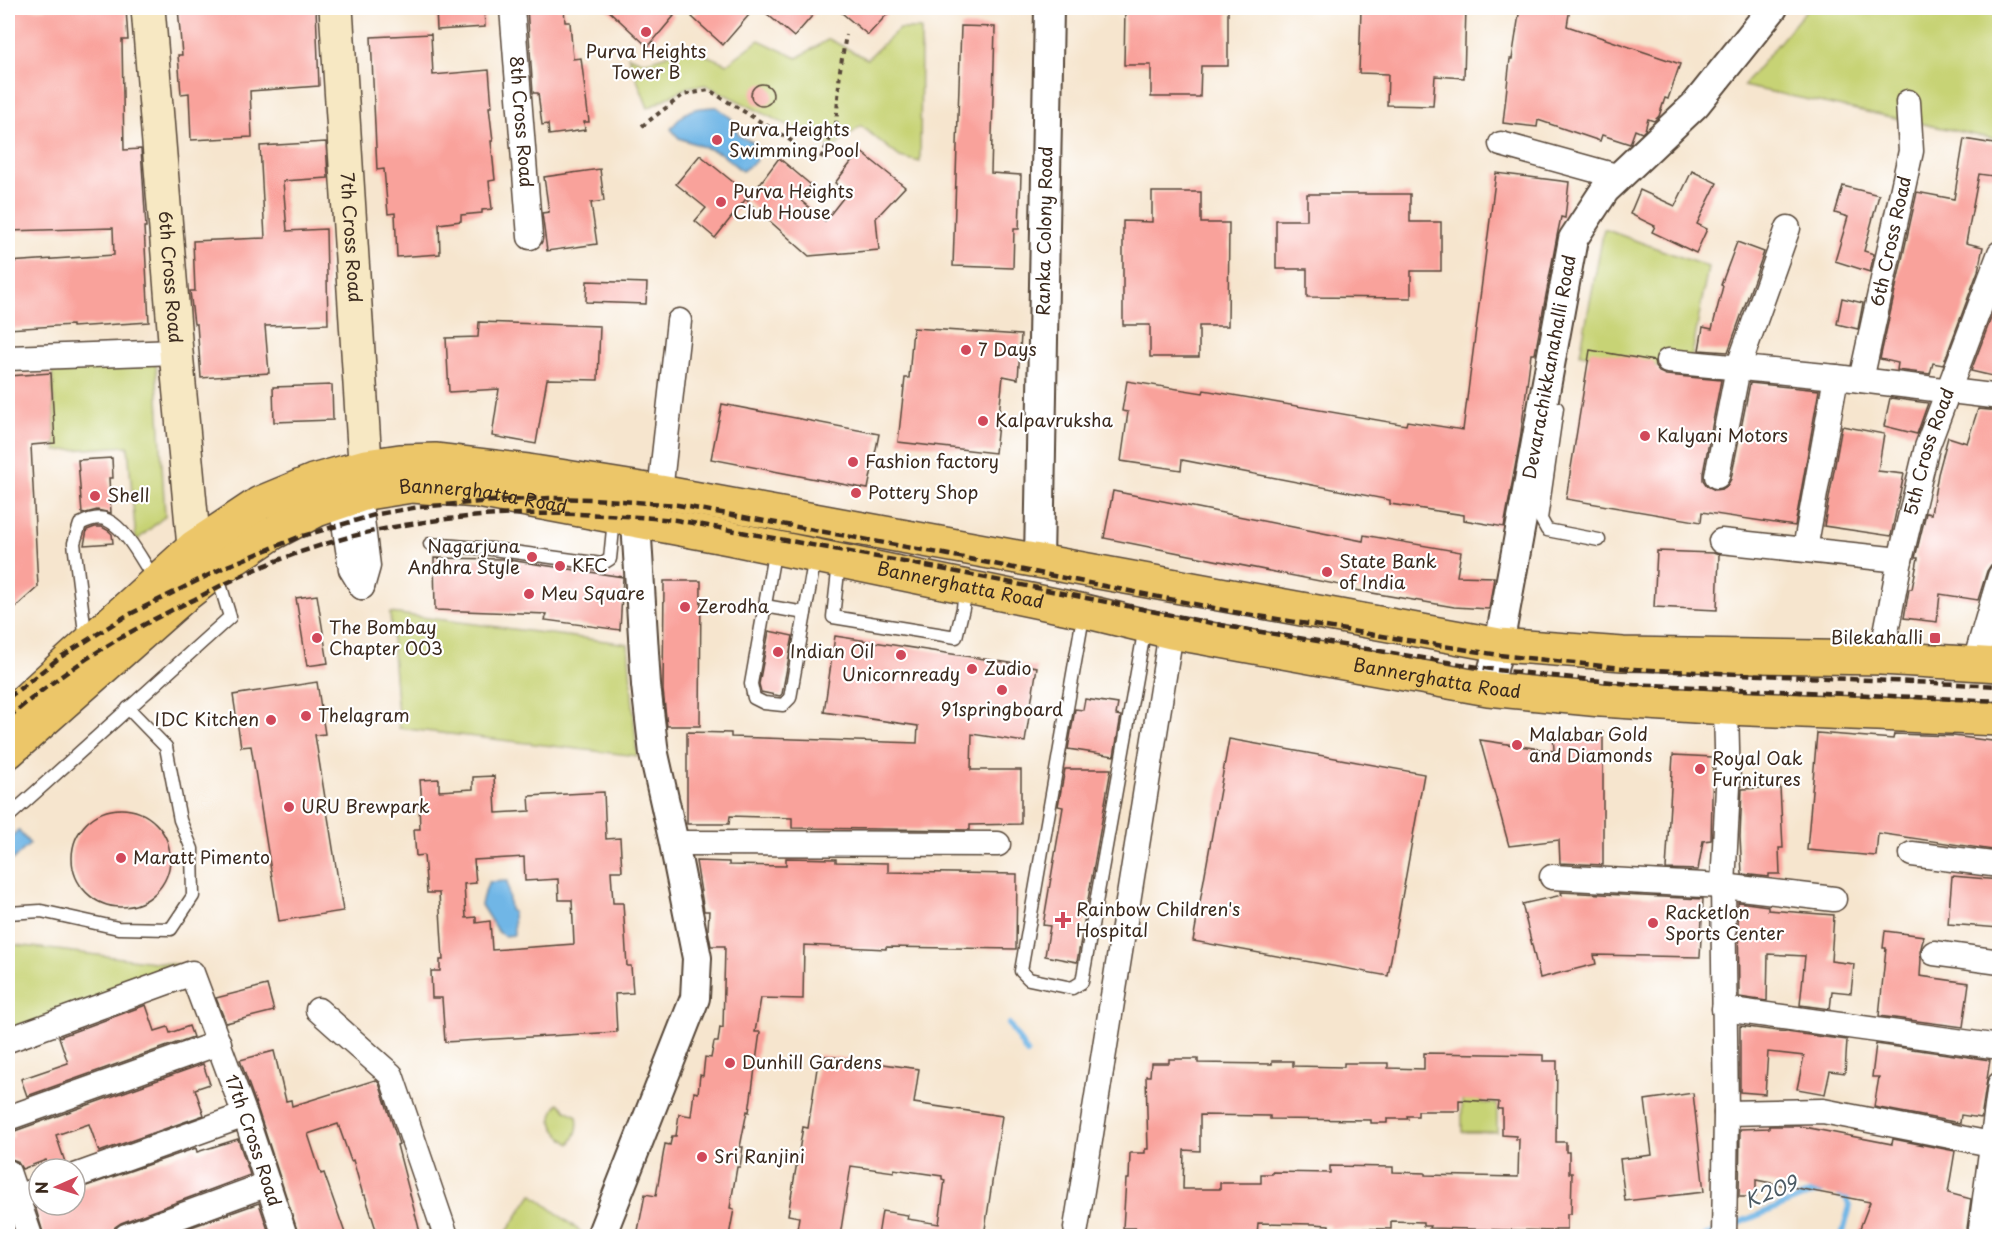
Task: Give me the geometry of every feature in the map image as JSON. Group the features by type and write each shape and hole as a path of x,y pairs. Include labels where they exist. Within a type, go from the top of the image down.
{"main road":[{"name":"6th Cross Road","path":"148,8 194,547"},
{"name":"7th Cross Road","path":"336,8 358,489"},
{"name":"Bannerghatta Road","path":"8,752 184,596 216,571 273,533 358,489 400,461 435,460 528,471 660,492 1499,645 1623,654 1881,658 1987,664"},
{"name":"Bannerghatta Road","path":"8,716 194,547 260,503 313,481 358,489 412,486 478,491 827,558 1084,611 1158,629 1488,688 1601,700 1726,708 2000,720"},
{"path":"194,547 216,571"}],"street":[{"name":"8th Cross Road","path":"512,8 530,237"},
{"name":"Ranka Colony Road","path":"1039,561 1048,8"},
{"name":"Devarachikkanahalli Road","path":"1488,688 1499,645 1573,239 1605,190 1696,104 1773,8"},
{"name":"6th Cross Road","path":"1861,380 1911,151 1908,102"},
{"path":"1501,144 1620,177"},
{"path":"1717,476 1738,368 1788,228"},
{"name":"5th Cross Road","path":"1881,658 1900,560 1927,447 2000,253"},
{"path":"660,492 679,321"},
{"path":"8,358 176,352"},
{"path":"1668,361 1836,377 2000,397"},
{"path":"1805,549 1836,377"},
{"path":"601,1236 695,998 697,958 654,754 625,520"},
{"path":"1721,541 1900,560"},
{"path":"1987,664 2000,576"},
{"path":"1076,1228 1158,629"},
{"path":"1724,1236 1726,1113 1723,886 1728,787 1726,708"},
{"path":"674,843 999,844"},
{"path":"1912,854 2000,866"},
{"path":"1552,877 1723,886 1834,899"},
{"path":"1934,953 2000,962"},
{"name":"17th Cross Road","path":"8,1040 192,973 245,1115 285,1236"},
{"path":"1724,1009 2000,1047"},
{"path":"318,1010 391,1075 446,1236"},
{"path":"8,1118 219,1043"},
{"path":"1980,1236 2000,1084"},
{"path":"1726,1113 1823,1111 1991,1144"},
{"path":"87,1172 245,1115"},
{"path":"8,1172 30,1236"},
{"path":"126,1236 268,1185"},
{"path":"16,1197 27,1193"}],"lane":[{"path":"1542,405 1557,408 1541,519 1543,526 1547,530 1599,540"},
{"path":"86,645 74,543 80,524 90,519 106,519 121,529 156,582"},
{"path":"430,544 492,549 602,564 610,559 625,520"},
{"path":"775,548 751,684 754,698 764,703 783,705 790,698 805,613 827,558"},
{"path":"827,558 833,617 956,637 965,588"},
{"path":"8,817 230,617 216,571"},
{"path":"765,606 805,613"},
{"path":"1084,611 1021,971 1029,980 1072,988 1083,982 1158,629"},
{"path":"8,913 41,911 118,928 171,929 193,896 192,849 180,820 166,747 128,708"}],"path":[{"path":"821,158 836,126 840,70 846,35"},
{"path":"642,126 683,95 709,90 795,143"}],"green space":[{"path":"1808,8 1999,8 1999,140 1743,86"},
{"path":"899,29 921,29 920,162 900,157 861,126 833,148 706,85 688,87 648,108 628,56 645,62 689,48 727,64 759,40 797,58 829,39 867,59"},
{"path":"1604,229 1708,267 1689,371 1580,354"},
{"path":"156,363 165,516 136,541 128,446 56,451 52,368"},
{"path":"390,613 628,644 637,756 399,728"},
{"path":"8,944 195,967 8,1032"},
{"path":"1462,1088 1481,1088 1481,1103 1497,1104 1497,1132 1462,1132"},
{"path":"559,1103 577,1116 577,1130 570,1144 553,1125 552,1115"},
{"path":"532,1194 586,1236 504,1236"}],"water":[{"name":"Purva Heights Swimming Pool","path":"717,107 731,118 739,136 753,142 756,161 742,171 720,153 679,138 671,129 681,117 691,110"},
{"path":"18,830 30,844 8,864 8,840"},
{"path":"507,881 510,910 513,912 514,935 504,936 498,932 481,905 489,882"}],"building":[{"path":"126,8 128,40 122,40 124,150 141,149 149,322 8,329 8,262 114,255 113,228 8,231 8,10"},
{"path":"178,8 316,8 319,86 250,91 252,137 191,140 189,93 181,94 178,55 182,55"},
{"path":"436,8 484,8 485,27 437,30"},
{"path":"527,8 564,8 565,22 570,22 573,59 581,58 589,122 584,122 585,130 549,135 548,124 542,125 538,93 533,93"},
{"name":"Purva Heights Tower B","path":"606,8 665,8 674,16 648,47"},
{"name":"Purva Heights Tower B","path":"701,8 755,8 723,45 692,17"},
{"path":"760,8 819,8 794,37"},
{"path":"836,8 893,8 868,35"},
{"path":"1125,8 1228,8 1228,66 1201,66 1200,97 1151,97 1151,65 1124,65"},
{"path":"1361,8 1466,8 1464,78 1435,76 1433,106 1387,105 1388,74 1359,73"},
{"path":"1520,8 1570,8 1567,26 1680,64 1668,99 1665,98 1659,116 1654,121 1648,119 1642,133 1635,130 1630,144 1602,135 1600,141 1538,120 1537,127 1503,123 1510,59 1512,59"},
{"path":"961,26 995,27 991,173 1021,175 1019,229 1014,229 1013,268 953,266"},
{"path":"431,34 433,75 489,70 492,107 489,107 495,180 489,181 492,209 482,210 482,213 461,215 461,221 439,224 440,254 397,257 395,213 388,214 384,169 377,170 371,37"},
{"path":"762,84 770,87 773,95 770,103 762,106 754,103 751,95 754,87"},
{"path":"1964,139 2000,145 2000,177 1979,174 1966,243 1983,247 1978,271 1943,365 1933,363 1930,374 1897,370 1898,363 1880,359 1917,192 1954,199"},
{"path":"326,142 328,178 283,181 287,231 326,229 328,324 265,326 269,373 201,378 197,324 194,324 190,291 195,291 193,241 265,238 260,146"},
{"path":"860,151 905,187 876,218 879,250 809,256 747,201 779,158 811,185 799,199 825,221 847,193 835,183"},
{"name":"Purva Heights Club House","path":"700,155 749,195 715,238 695,221 706,208 676,184"},
{"path":"600,169 604,201 591,203 597,244 547,251 542,213 549,212 544,177"},
{"path":"1692,171 1717,183 1697,224 1707,229 1696,253 1652,232 1655,226 1630,214 1640,190 1675,206"},
{"path":"1496,173 1569,182 1565,218 1561,217 1535,354 1531,354 1520,440 1504,527 1464,520 1464,515 1390,504 1390,500 1182,460 1181,470 1121,461 1128,412 1122,411 1127,381 1203,393 1204,390 1406,425 1407,421 1463,430"},
{"path":"1843,186 1879,195 1864,251 1874,254 1870,272 1835,261 1848,217 1835,213"},
{"path":"1152,192 1201,192 1201,223 1229,223 1228,326 1199,326 1199,357 1150,357 1150,325 1123,325 1123,221 1152,222"},
{"path":"1307,194 1410,194 1410,222 1441,222 1441,271 1411,271 1411,298 1307,297 1307,269 1276,269 1276,220 1307,220"},
{"path":"1737,242 1764,252 1728,352 1699,350 1703,327 1712,329 1723,286 1721,285"},
{"path":"587,281 647,283 646,304 586,302"},
{"path":"1999,297 2000,365 1997,377 1971,371"},
{"path":"1842,298 1863,303 1858,329 1837,324"},
{"path":"479,322 600,326 598,380 547,379 536,444 492,436 499,389 449,392 446,338 478,337"},
{"path":"913,328 1021,335 1018,379 1003,376 995,453 898,442 905,378 909,378"},
{"name":"Kalyani Motors","path":"1590,350 1654,361 1659,372 1666,375 1721,380 1703,473 1703,480 1707,486 1715,490 1727,486 1731,479 1750,383 1819,390 1795,526 1702,512 1701,522 1566,499"},
{"path":"51,373 55,443 31,445 38,587 8,614 8,376"},
{"path":"332,385 333,420 274,422 273,387"},
{"path":"1890,398 1928,403 1917,434 1884,426"},
{"path":"722,404 879,434 868,489 711,459"},
{"path":"1978,409 2000,411 2000,562 1991,565 1987,571 1978,600 1940,594 1937,622 1904,618 1918,558 1915,558 1926,513 1931,514 1948,437 1967,443"},
{"path":"1842,426 1884,434 1878,471 1904,474 1891,536 1824,526"},
{"path":"112,458 113,478 109,478 111,513 97,510 82,514 78,460"},
{"path":"1113,491 1363,541 1364,535 1461,552 1457,576 1494,577 1489,609 1454,607 1355,590 1355,588 1104,538"},
{"path":"102,527 109,531 112,534 113,543 84,545 87,530"},
{"path":"1657,551 1719,555 1717,610 1654,607"},
{"name":"Meu Square","path":"434,558 502,559 623,577 620,630 545,620 547,614 435,610"},
{"path":"664,581 701,581 700,726 667,726 663,690"},
{"path":"317,595 328,663 307,666 296,598"},
{"path":"769,631 793,636 780,696 761,692 759,684"},
{"path":"835,636 1037,667 1025,742 972,734 971,770 1021,770 1021,824 970,825 970,830 792,828 792,818 730,816 729,824 687,824 687,732 731,733 731,737 917,743 918,726 824,712"},
{"path":"317,682 325,734 315,735 343,911 279,921 251,746 241,747 233,695"},
{"path":"1085,699 1118,704 1116,715 1121,716 1114,756 1068,749 1075,709 1083,710"},
{"path":"1603,732 1603,865 1560,863 1559,840 1509,846 1480,740 1554,751 1553,734"},
{"path":"1817,733 1893,739 1894,734 1953,736 2000,742 2000,851 1878,833 1876,856 1807,850"},
{"path":"1229,739 1424,774 1388,976 1193,941"},
{"path":"1673,755 1713,757 1711,840 1703,841 1698,870 1666,869"},
{"path":"1065,769 1111,769 1077,962 1045,956 1050,926 1043,925 1063,807 1058,806"},
{"path":"494,776 496,813 530,811 529,796 604,792 606,839 620,838 622,871 611,871 613,903 623,903 627,966 631,966 633,993 615,994 617,1032 445,1042 442,998 432,998 431,971 440,971 440,960 443,960 439,893 427,893 424,855 416,856 414,829 420,829 419,804 422,804 420,780 439,779 439,791 473,789 473,777","holes":["524,857 525,881 558,879 559,900 572,900 574,944 492,950 490,921 476,923 476,917 466,918 464,884 476,883 474,860"]},
{"path":"1780,787 1783,848 1779,848 1780,874 1769,874 1769,877 1742,874 1740,837 1742,789"},
{"name":"Maratt Pimento","path":"121,809 140,813 156,823 166,839 170,858 166,877 156,893 140,903 121,907 102,903 86,893 76,877 72,858 76,839 86,823 102,813"},
{"path":"786,858 888,863 888,872 1017,874 1016,949 886,947 886,949 804,945 803,999 761,998 755,1032 760,1032 749,1112 747,1111 740,1147 743,1147 740,1167 737,1167 730,1208 734,1209 729,1236 637,1236 645,1194 656,1196 665,1144 670,1145 672,1136 676,1136 679,1114 691,1116 694,1092 698,1093 705,1057 711,1058 714,1042 718,1042 720,1027 723,1028 725,946 711,946 708,930 709,911 704,911 696,861 729,862 729,865 786,866"},
{"path":"1952,876 2000,880 2000,928 1948,924"},
{"path":"1561,892 1703,899 1700,957 1594,955 1596,964 1540,978 1522,904 1562,895"},
{"path":"1738,902 1768,906 1768,910 1834,915 1831,961 1854,964 1851,993 1832,991 1830,1009 1800,1005 1805,956 1768,954 1767,1001 1739,997"},
{"path":"1885,931 1924,936 1920,952 1920,976 1969,983 1963,1027 1879,1016 1886,948 1883,948"},
{"path":"267,985 274,1011 226,1023 216,998"},
{"path":"146,1005 155,1031 168,1027 170,1033 189,1026 193,1037 27,1096 21,1079 68,1063 59,1037"},
{"path":"1740,1026 1847,1040 1845,1073 1830,1071 1825,1094 1797,1089 1804,1056 1768,1052 1765,1094 1740,1092"},
{"path":"1876,1044 1990,1060 1981,1118 1961,1115 1960,1123 1874,1107 1879,1077 1872,1077"},
{"path":"274,1051 286,1101 291,1100 292,1106 375,1080 379,1083 399,1144 397,1145 421,1236 378,1236 353,1160 351,1161 338,1124 308,1134 346,1236 299,1236 240,1060"},
{"path":"1424,1053 1543,1055 1543,1061 1557,1061 1556,1142 1566,1142 1566,1152 1569,1152 1569,1173 1572,1173 1571,1214 1567,1214 1567,1229 1555,1229 1555,1231 1429,1228 1430,1226 1423,1226 1423,1222 1391,1221 1391,1229 1258,1223 1257,1236 1156,1236 1156,1232 1123,1228 1130,1153 1145,1153 1145,1149 1148,1149 1146,1076 1150,1076 1151,1063 1169,1063 1169,1059 1198,1059 1198,1063 1272,1064 1272,1061 1293,1061 1293,1066 1344,1067 1344,1063 1388,1063 1388,1068 1424,1069","holes":["1459,1100 1499,1102 1498,1109 1502,1109 1502,1135 1516,1136 1516,1139 1519,1139 1518,1177 1425,1175 1425,1173 1393,1172 1393,1167 1330,1166 1330,1173 1272,1172 1272,1174 1261,1174 1261,1183 1220,1183 1220,1189 1183,1189 1184,1150 1200,1151 1200,1115 1270,1116 1270,1119 1371,1120 1371,1123 1387,1123 1387,1119 1408,1119 1407,1116 1418,1116 1418,1111 1459,1111"]},
{"path":"819,1055 919,1069 914,1103 1002,1116 984,1236 878,1236 882,1211 908,1215 907,1219 939,1224 945,1180 942,1176 851,1166 840,1236 796,1236 799,1217 788,1215 803,1127 808,1128"},
{"path":"203,1064 210,1084 195,1089 204,1115 99,1152 89,1124 56,1135 63,1157 27,1157 27,1167 22,1169 17,1161 8,1158 8,1138 14,1137 12,1132"},
{"path":"1693,1093 1704,1192 1625,1201 1620,1159 1652,1155 1645,1100"},
{"path":"1769,1126 1799,1126 1892,1144 1893,1139 1955,1151 1948,1193 1971,1199 1966,1236 1857,1236 1870,1202 1756,1180 1756,1197 1739,1197 1740,1129 1769,1128"},
{"path":"238,1139 250,1175 121,1223 115,1227 112,1236 44,1236 38,1217 87,1217 87,1186 196,1148 197,1152"},
{"path":"259,1203 270,1236 166,1236"}],"waterway":[{"name":"K209","path":"1009,1024 1027,1053"},
{"name":"K209","path":"1731,1226 1817,1191 1821,1192"},
{"name":"K209","path":"1840,1195 1845,1197 1850,1206 1842,1236"},
{"name":"K209","path":"1705,1236 1718,1231"}],"railway":[{"path":"8,698 59,658 126,616 225,567 299,537 378,514 419,507 550,498 678,505 939,553 1234,612 1499,655 1631,669 2000,686"},
{"path":"8,718 52,683 97,652 169,611 258,568 342,539 383,529 424,522 508,514 593,515 676,520 937,568 1231,627 1497,670 1630,684 2000,701"}],"place":[{"name":"Purva Heights Tower B","path":"646,32"},
{"name":"Purva Heights Swimming Pool","path":"717,140"},
{"name":"Purva Heights Club House","path":"721,202"},
{"name":"7 Days","path":"966,350"},
{"name":"Kalpavruksha","path":"983,421"},
{"name":"Kalyani Motors","path":"1645,436"},
{"name":"Fashion factory","path":"853,462"},
{"name":"Pottery Shop","path":"856,493"},
{"name":"Shell","path":"95,496"},
{"name":"Nagarjuna Andhra Style","path":"532,557"},
{"name":"KFC","path":"560,566"},
{"name":"State Bank of India","path":"1327,572"},
{"name":"Meu Square","path":"529,594"},
{"name":"Zerodha","path":"685,607"},
{"name":"The Bombay Chapter 003","path":"317,638"},
{"name":"Bilekahalli","path":"1935,638"},
{"name":"Indian Oil","path":"778,652"},
{"name":"Unicornready","path":"901,655"},
{"name":"Zudio","path":"972,669"},
{"name":"91springboard","path":"1002,690"},
{"name":"Thelagram","path":"306,716"},
{"name":"IDC Kitchen","path":"271,720"},
{"name":"Malabar Gold and Diamonds","path":"1517,745"},
{"name":"Royal Oak Furnitures","path":"1700,769"},
{"name":"URU Brewpark","path":"289,807"},
{"name":"Maratt Pimento","path":"121,858"},
{"name":"Rainbow Children's Hospital","path":"1063,920"},
{"name":"Racketlon Sports Center","path":"1653,923"},
{"name":"Dunhill Gardens","path":"730,1063"},
{"name":"Sri Ranjini","path":"702,1157"}]}
